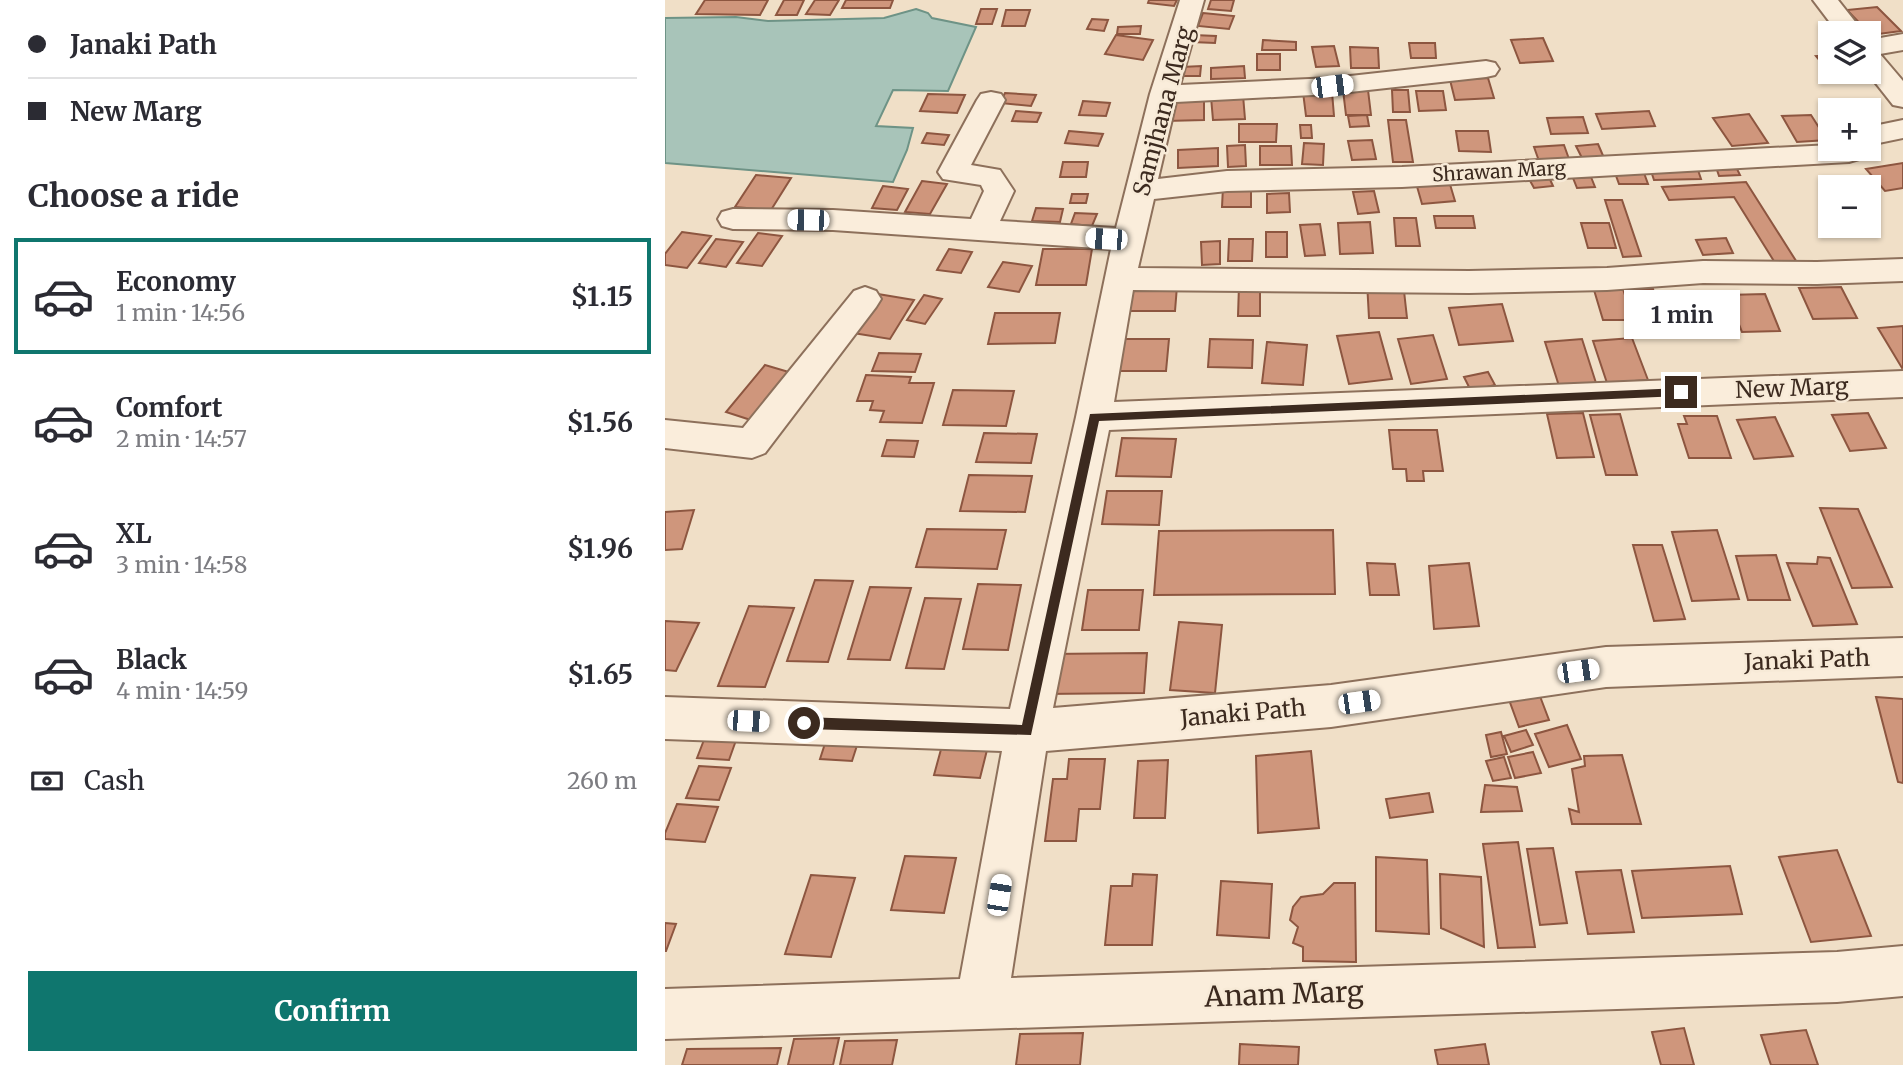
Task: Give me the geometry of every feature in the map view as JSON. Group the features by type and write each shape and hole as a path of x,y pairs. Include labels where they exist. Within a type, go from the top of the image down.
{"street":[{"name":"Samjhana Marg","path":"981,1005 1027,731 1094,417 1119,279 1164,94 1192,0"},
{"path":"1825,0 1842,21"},
{"path":"1881,46 1903,42"},
{"path":"1164,94 1332,86 1486,69"},
{"path":"1881,72 1903,99"},
{"path":"980,232 999,191 990,177 953,172 991,100"},
{"path":"1881,133 1903,129"},
{"name":"Shrawan Marg","path":"1142,190 1227,181 1402,177 1818,155"},
{"path":"733,219 833,220 1129,240"},
{"path":"1119,279 1468,282 1607,279 1703,272 1817,273 1903,270"},
{"path":"665,434 752,443 865,299"},
{"name":"New Marg","path":"1094,417 1903,384"},
{"name":"Janaki Path","path":"665,718 1027,731 1331,706 1606,667 1903,657"},
{"name":"Anam Marg","path":"665,1014 1823,977 1903,971"}],"shaded area":[{"path":"916,9 928,13 932,18 976,27 948,91 893,90 876,126 913,128 893,182 665,163 665,18 736,17 768,21 884,18"}],"building":[{"path":"705,0 768,0 760,15 696,14"},
{"path":"784,0 804,0 797,15 776,15"},
{"path":"815,0 839,0 830,15 806,14"},
{"path":"846,0 893,0 890,8 842,8"},
{"path":"1149,0 1177,0 1174,6 1148,3"},
{"path":"1211,0 1234,0 1231,11 1208,9"},
{"path":"1877,7 1901,31 1881,34 1881,21 1858,21 1847,10"},
{"path":"981,9 997,9 992,24 976,24"},
{"path":"1006,10 1030,10 1025,26 1002,26"},
{"path":"1203,13 1234,16 1229,29 1198,26"},
{"path":"1092,19 1108,20 1104,31 1087,29"},
{"path":"1141,26 1140,34 1117,34 1118,27"},
{"path":"1116,35 1153,40 1143,60 1105,54"},
{"path":"1193,35 1216,36 1215,43 1192,42"},
{"path":"1543,38 1553,61 1520,63 1511,40"},
{"path":"1263,40 1296,42 1296,50 1262,50"},
{"path":"1409,43 1435,43 1436,58 1411,58"},
{"path":"1334,46 1339,66 1316,67 1312,47"},
{"path":"1350,47 1378,48 1379,68 1351,68"},
{"path":"1257,54 1280,54 1280,70 1257,70"},
{"path":"1201,66 1200,76 1181,76 1182,67"},
{"path":"1244,66 1245,78 1211,79 1211,68"},
{"path":"1488,78 1494,98 1455,100 1450,80"},
{"path":"1343,90 1368,90 1371,115 1346,115"},
{"path":"1392,90 1408,90 1410,112 1393,112"},
{"path":"1416,91 1443,91 1446,110 1419,111"},
{"path":"1303,92 1332,92 1334,116 1306,116"},
{"path":"1005,93 1036,95 1031,106 1000,103"},
{"path":"928,94 965,95 957,113 920,111"},
{"path":"1204,95 1204,120 1166,121 1167,96"},
{"path":"1243,95 1245,119 1213,120 1211,97"},
{"path":"1083,101 1110,103 1106,116 1079,115"},
{"path":"1016,111 1041,113 1037,122 1012,121"},
{"path":"1649,111 1655,126 1602,129 1596,114"},
{"path":"1749,114 1768,143 1732,146 1713,118"},
{"path":"1367,115 1369,126 1350,127 1348,116"},
{"path":"1811,115 1818,126 1818,141 1797,142 1782,116"},
{"path":"1583,117 1588,133 1551,134 1547,118"},
{"path":"1388,120 1406,120 1413,162 1393,162"},
{"path":"1239,124 1277,124 1276,142 1239,142"},
{"path":"1300,125 1311,125 1312,138 1301,138"},
{"path":"1069,131 1103,134 1098,146 1065,143"},
{"path":"1456,131 1488,131 1491,152 1459,151"},
{"path":"927,133 949,135 944,145 922,143"},
{"path":"1372,140 1376,159 1352,160 1348,141"},
{"path":"1304,143 1324,144 1323,165 1302,164"},
{"path":"1598,144 1604,158 1583,160 1576,146"},
{"path":"1245,145 1246,166 1228,167 1227,146"},
{"path":"1564,145 1569,159 1539,161 1534,147"},
{"path":"1260,146 1291,146 1292,165 1260,165"},
{"path":"1218,148 1218,166 1178,168 1178,150"},
{"path":"1063,162 1088,162 1086,177 1060,177"},
{"path":"1903,163 1903,188 1885,191 1881,186 1881,175 1871,175 1866,169"},
{"path":"1737,169 1740,175 1719,176 1717,170"},
{"path":"1698,170 1701,179 1654,180 1651,171"},
{"path":"1615,173 1644,173 1648,184 1619,184"},
{"path":"756,175 791,178 771,210 735,207"},
{"path":"1548,175 1553,186 1534,188 1528,177"},
{"path":"1591,177 1595,187 1577,188 1573,178"},
{"path":"922,181 947,184 930,214 905,212"},
{"path":"1449,181 1455,201 1422,204 1416,183"},
{"path":"1746,182 1798,264 1777,266 1734,197 1669,200 1662,187"},
{"path":"883,186 908,189 897,210 872,208"},
{"path":"1251,186 1251,207 1222,207 1223,187"},
{"path":"1374,191 1379,212 1358,214 1353,192"},
{"path":"1289,193 1290,212 1267,213 1267,194"},
{"path":"1072,194 1088,194 1086,203 1070,203"},
{"path":"1605,200 1622,200 1641,256 1623,257"},
{"path":"1036,208 1063,209 1060,222 1032,221"},
{"path":"1075,213 1097,214 1092,226 1071,224"},
{"path":"1434,216 1473,216 1475,228 1436,228"},
{"path":"1394,218 1416,218 1420,246 1396,246"},
{"path":"1370,222 1373,253 1340,254 1338,223"},
{"path":"1581,223 1609,223 1616,248 1588,248"},
{"path":"1320,224 1325,255 1305,256 1300,225"},
{"path":"682,232 711,236 687,268 665,265 665,254"},
{"path":"1266,232 1287,232 1287,257 1266,257"},
{"path":"758,233 782,236 762,266 737,263"},
{"path":"1726,238 1733,253 1703,255 1696,240"},
{"path":"716,239 743,242 726,267 699,263"},
{"path":"1229,239 1253,239 1252,261 1228,261"},
{"path":"1220,241 1220,264 1202,265 1201,242"},
{"path":"949,249 972,252 961,273 937,270"},
{"path":"1043,249 1092,249 1086,285 1036,285"},
{"path":"1003,262 1032,266 1019,292 988,287"},
{"path":"1367,282 1403,282 1407,318 1369,318"},
{"path":"1132,285 1177,286 1175,311 1129,311"},
{"path":"1239,285 1260,285 1260,316 1238,316"},
{"path":"1841,287 1857,318 1813,319 1799,288"},
{"path":"1623,289 1633,320 1603,320 1594,290"},
{"path":"1629,289 1653,289 1663,323 1639,323"},
{"path":"878,294 914,300 890,339 853,333"},
{"path":"1765,294 1780,331 1742,332 1727,295"},
{"path":"924,295 942,299 925,324 907,320"},
{"path":"1502,304 1513,341 1459,345 1449,308"},
{"path":"995,313 1060,313 1055,343 988,344"},
{"path":"1903,326 1903,367 1902,368 1878,328"},
{"path":"1379,332 1392,379 1349,384 1337,336"},
{"path":"1433,335 1447,379 1411,384 1398,339"},
{"path":"1632,338 1648,380 1607,383 1593,341"},
{"path":"1122,339 1169,339 1166,371 1118,371"},
{"path":"1210,339 1253,340 1252,368 1208,367"},
{"path":"1582,339 1596,383 1559,386 1545,342"},
{"path":"1267,342 1307,345 1303,385 1262,383"},
{"path":"879,353 921,354 915,372 872,371"},
{"path":"765,365 799,375 760,423 726,412"},
{"path":"1488,372 1495,385 1471,391 1464,377"},
{"path":"866,375 911,377 909,383 934,383 922,423 880,422 884,411 870,410 873,401 857,401"},
{"path":"953,390 1014,391 1006,426 943,425"},
{"path":"1583,413 1594,457 1557,458 1547,414"},
{"path":"1868,413 1886,448 1850,451 1832,415"},
{"path":"1620,414 1637,475 1606,475 1590,415"},
{"path":"1684,416 1717,416 1731,458 1689,458 1678,424 1687,424"},
{"path":"1775,417 1793,456 1754,459 1737,420"},
{"path":"1389,430 1437,430 1443,471 1423,471 1424,481 1407,481 1406,469 1393,469"},
{"path":"984,433 1037,434 1031,463 976,462"},
{"path":"1122,438 1176,439 1171,477 1116,476"},
{"path":"887,440 918,441 914,457 882,456"},
{"path":"969,475 1032,476 1025,512 960,511"},
{"path":"1107,491 1162,491 1159,525 1102,524"},
{"path":"1820,508 1858,509 1892,587 1852,588"},
{"path":"694,510 682,549 665,550 665,512"},
{"path":"927,529 1006,530 997,569 916,567"},
{"path":"1333,530 1335,594 1154,595 1159,531"},
{"path":"1717,530 1739,599 1692,601 1672,532"},
{"path":"1633,545 1662,545 1685,619 1654,621"},
{"path":"1776,555 1790,600 1748,600 1736,556"},
{"path":"1818,557 1830,558 1857,624 1813,626 1787,563 1817,564"},
{"path":"1367,563 1395,564 1399,595 1370,595"},
{"path":"1469,563 1479,626 1434,629 1429,566"},
{"path":"815,580 853,581 828,662 787,661"},
{"path":"978,584 1021,585 1008,650 963,649"},
{"path":"870,587 911,588 890,660 848,659"},
{"path":"1088,590 1143,590 1139,630 1082,630"},
{"path":"925,598 961,599 944,669 906,668"},
{"path":"749,606 794,608 765,687 718,686"},
{"path":"665,621 699,623 676,671 665,670"},
{"path":"1179,622 1222,625 1215,693 1170,690"},
{"path":"1147,653 1144,693 1043,694 1048,654"},
{"path":"1538,691 1549,720 1519,727 1508,697"},
{"path":"1876,697 1903,699 1903,783 1898,782"},
{"path":"1567,725 1581,759 1549,767 1535,734"},
{"path":"709,727 740,729 729,760 697,758"},
{"path":"830,728 862,730 852,761 820,759"},
{"path":"1526,730 1533,745 1511,752 1504,736"},
{"path":"1501,732 1507,754 1491,757 1486,735"},
{"path":"943,742 988,746 980,778 934,775"},
{"path":"1311,751 1319,828 1258,833 1256,756"},
{"path":"1533,752 1541,773 1515,778 1508,757"},
{"path":"1622,755 1641,824 1572,824 1569,809 1579,812 1572,769 1585,766 1584,756"},
{"path":"1504,757 1511,778 1493,781 1486,761"},
{"path":"1069,759 1105,759 1100,809 1079,809 1076,841 1045,841 1053,779 1067,779"},
{"path":"1168,760 1165,818 1134,818 1138,761"},
{"path":"699,766 731,768 719,800 686,798"},
{"path":"1485,785 1517,787 1522,811 1481,812"},
{"path":"1429,793 1433,812 1390,818 1386,799"},
{"path":"677,804 718,807 705,842 665,839"},
{"path":"1518,842 1535,947 1498,948 1483,844"},
{"path":"1553,848 1567,923 1540,925 1527,849"},
{"path":"1837,850 1871,936 1811,942 1779,857"},
{"path":"905,856 956,858 944,913 891,910"},
{"path":"1376,857 1427,860 1429,934 1376,931"},
{"path":"1730,866 1742,914 1642,918 1632,871"},
{"path":"1621,870 1634,932 1588,934 1576,872"},
{"path":"1133,874 1157,875 1152,945 1105,945 1111,886 1132,886"},
{"path":"1440,874 1481,877 1484,947 1441,928"},
{"path":"811,875 855,878 831,957 785,954"},
{"path":"1221,881 1272,884 1269,938 1217,935"},
{"path":"1334,883 1355,883 1356,962 1303,961 1303,947 1293,943 1298,927 1290,920 1293,907 1301,897 1323,894"},
{"path":"665,923 676,924 666,951 665,951"},
{"path":"1684,1028 1694,1065 1661,1065 1652,1032"},
{"path":"1806,1030 1818,1065 1771,1065 1761,1035"},
{"path":"1083,1033 1080,1065 1016,1065 1020,1034"},
{"path":"839,1038 833,1065 788,1065 794,1039"},
{"path":"897,1040 892,1065 840,1065 845,1041"},
{"path":"1240,1044 1299,1047 1298,1065 1239,1065"},
{"path":"1485,1044 1489,1065 1438,1065 1435,1050"},
{"path":"781,1048 777,1065 682,1065 687,1049"}],"route":[{"path":"804,723 1027,731 1094,417 1681,392"}]}
